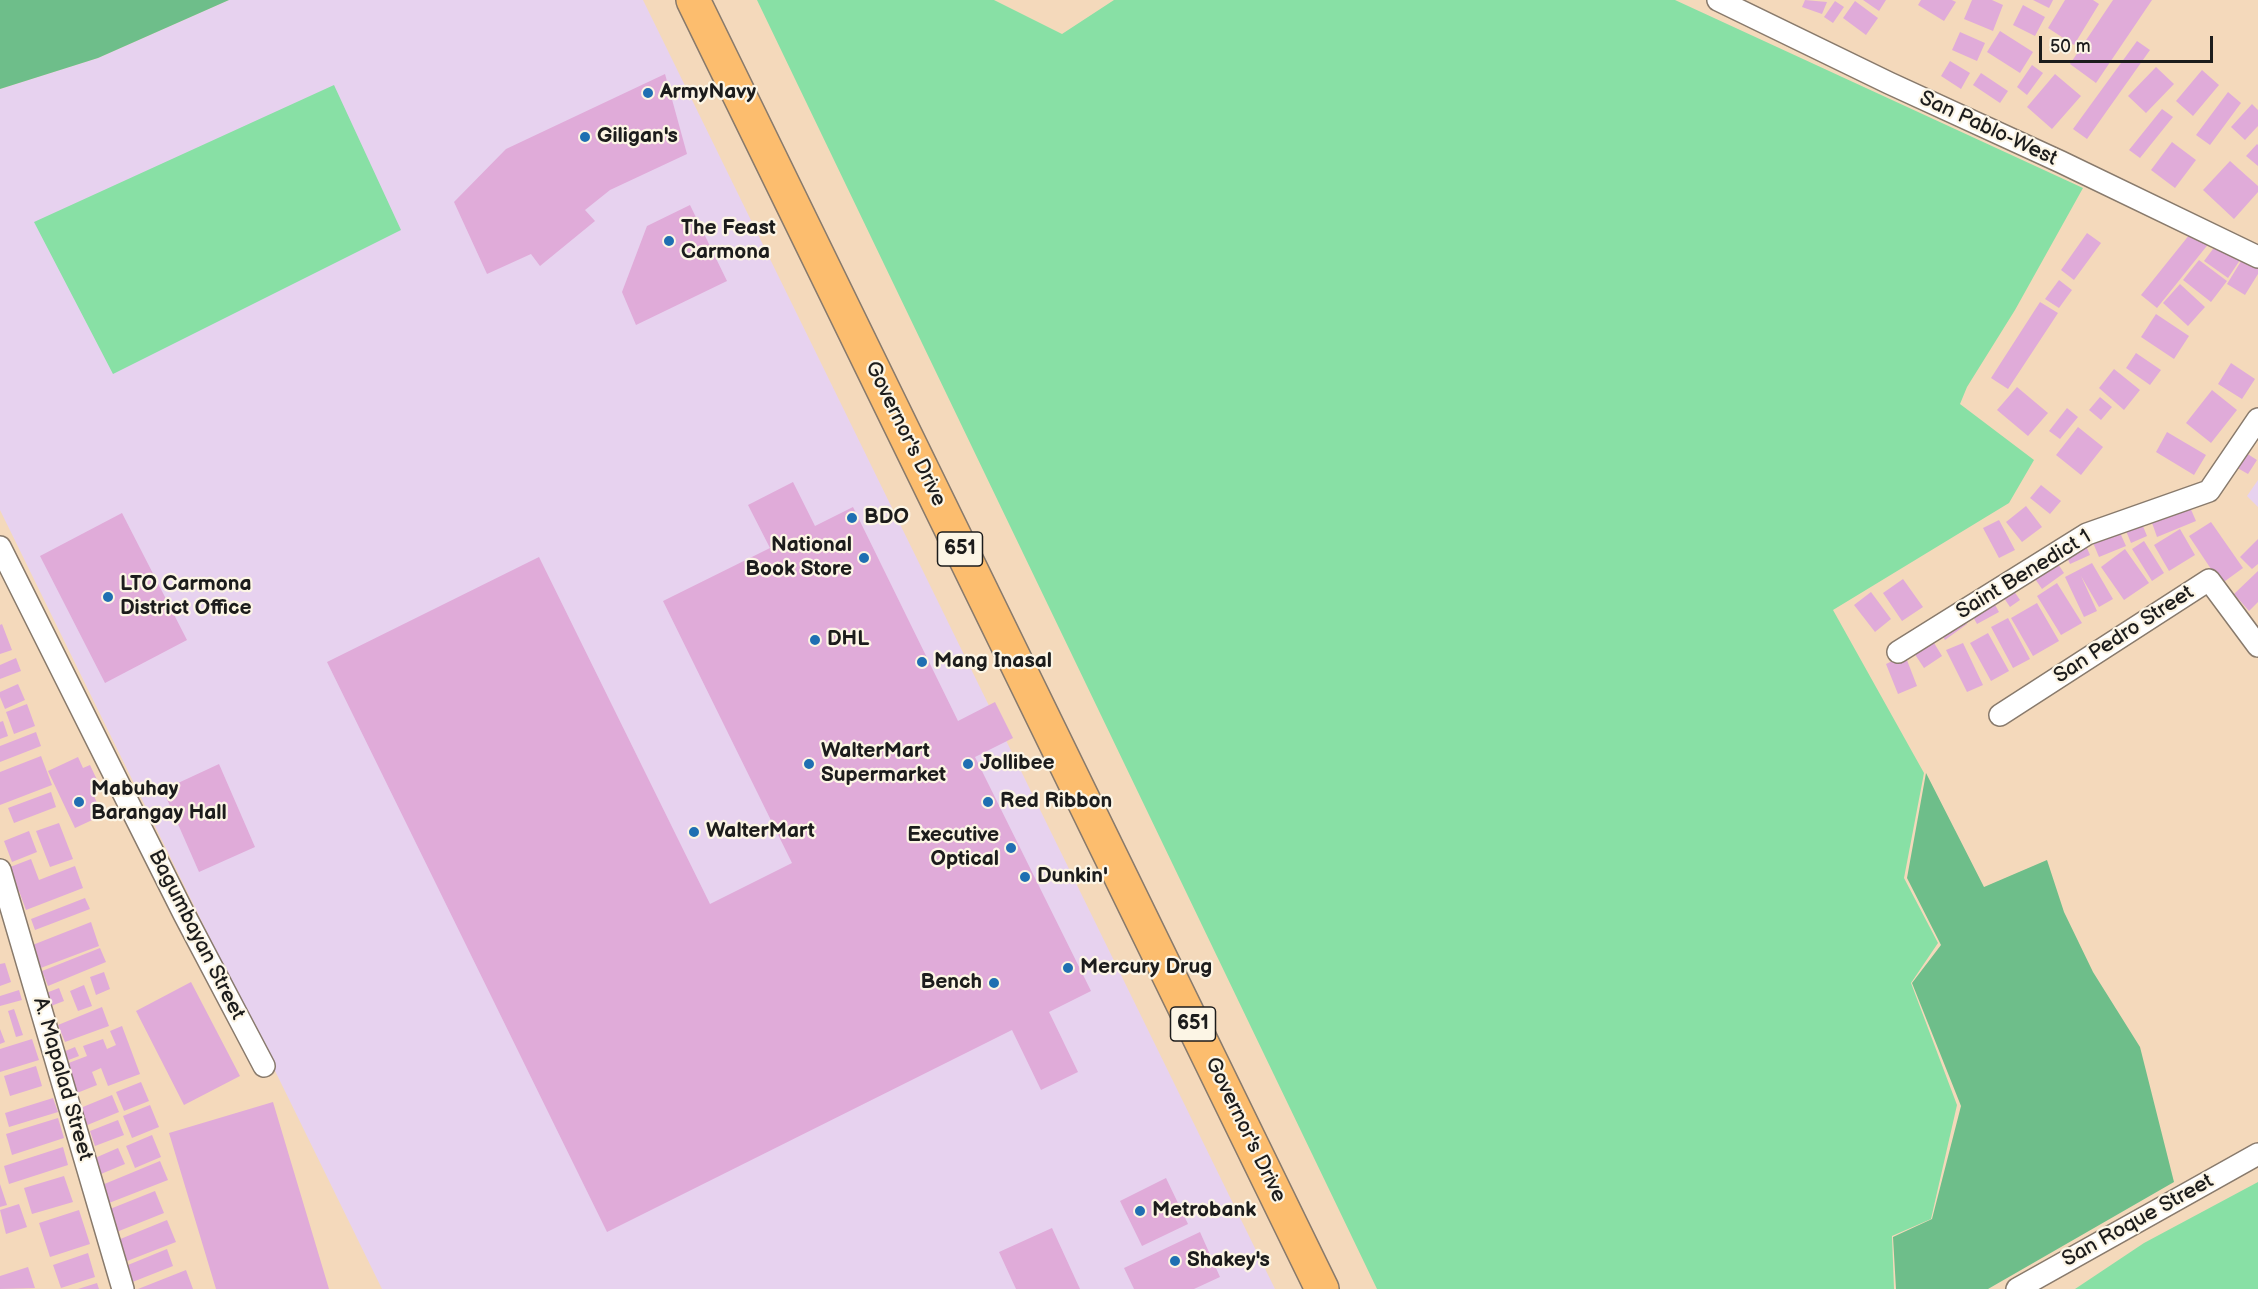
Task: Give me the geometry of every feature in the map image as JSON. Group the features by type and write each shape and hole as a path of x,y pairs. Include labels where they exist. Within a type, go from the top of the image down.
{"highway":[{"name":"Governor's Drive","path":"693,0 1322,1289"}],"street":[{"name":"San Pablo-West","path":"1718,0 2258,256"},
{"name":"Saint Benedict 1","path":"1898,652 2087,534 2209,491 2258,419"},
{"name":"Bagumbayan Street","path":"0,547 184,914 264,1066"},
{"name":"San Pedro Street","path":"2000,715 2209,580 2258,646"},
{"name":"A. Mapalad Street","path":"0,870 123,1289"},
{"name":"San Roque Street","path":"2017,1289 2258,1154"}],"shaded area":[{"path":"229,0 643,0 1275,1289 382,1289 0,510 0,89 98,58"},
{"path":"2258,480 2258,507 2247,496"}],"green space":[{"path":"0,0 229,0 98,58 0,89"},
{"path":"757,0 994,0 1062,34 1114,0 1675,0 2083,188 2015,310 1967,387 1960,404 2034,460 2009,503 1833,610 1924,773 1904,878 1938,943 1911,983 1957,1105 1931,1219 1892,1236 1894,1289 1377,1289"},
{"path":"334,85 401,230 113,374 34,222"},
{"path":"1926,773 1984,887 2047,860 2064,912 2093,972 2140,1047 2174,1182 1988,1289 1896,1289 1893,1237 1932,1219 1961,1106 1912,983 1941,945 1907,878"},
{"path":"2258,1182 2258,1289 2075,1289 2144,1243"}],"building":[{"path":"1805,0 1827,2 1822,14 1802,7"},
{"path":"1863,0 1886,0 1879,11"},
{"path":"1921,0 1956,2 1944,21 1918,5"},
{"path":"1972,0 1992,0 2003,5 1993,31 1964,19"},
{"path":"2033,0 2053,0 2049,8"},
{"path":"2065,0 2093,0 2099,4 2074,45 2048,28"},
{"path":"2113,0 2152,0 2096,83 2070,64"},
{"path":"1835,1 1844,7 1833,23 1824,17"},
{"path":"1855,1 1878,18 1866,35 1843,18"},
{"path":"2023,5 2045,17 2035,36 2013,25"},
{"path":"2000,31 2033,52 2020,73 1987,52"},
{"path":"1960,32 1985,43 1977,61 1952,50"},
{"path":"2137,41 2150,50 2087,139 2073,129"},
{"path":"1950,61 1970,73 1961,89 1941,76"},
{"path":"2032,65 2043,73 2027,95 2017,87"},
{"path":"2156,67 2174,84 2146,113 2128,96"},
{"path":"2202,70 2219,85 2193,116 2176,101"},
{"path":"1981,73 2008,91 2000,103 1973,85"},
{"path":"665,74 687,154 610,190 585,210 595,221 540,266 531,254 487,274 454,202 506,149"},
{"path":"2055,74 2081,96 2052,129 2027,107"},
{"path":"2228,92 2241,103 2210,145 2196,135"},
{"path":"2252,104 2258,110 2258,126 2245,140 2231,127"},
{"path":"2162,109 2173,117 2140,158 2129,150"},
{"path":"2172,142 2196,160 2175,188 2151,170"},
{"path":"2258,145 2258,166 2246,156"},
{"path":"2230,161 2258,186 2258,192 2234,219 2203,190"},
{"path":"690,205 727,281 636,325 622,292 647,226"},
{"path":"2194,229 2210,242 2157,308 2141,295"},
{"path":"2087,233 2101,243 2074,280 2061,270"},
{"path":"2219,241 2242,257 2228,278 2204,261"},
{"path":"2243,258 2258,267 2258,274 2245,295 2227,284"},
{"path":"2199,260 2227,281 2211,302 2183,280"},
{"path":"2059,280 2072,290 2059,308 2045,299"},
{"path":"2180,284 2205,307 2188,326 2163,303"},
{"path":"2040,302 2058,313 2008,389 1991,378"},
{"path":"2156,314 2189,336 2174,359 2141,337"},
{"path":"2136,353 2161,370 2150,385 2126,368"},
{"path":"2231,363 2255,379 2242,399 2218,384"},
{"path":"2114,369 2140,390 2124,410 2099,388"},
{"path":"2017,387 2048,413 2028,436 1997,410"},
{"path":"2212,390 2237,410 2211,443 2186,423"},
{"path":"2100,397 2112,407 2101,420 2089,410"},
{"path":"2067,408 2078,417 2060,439 2049,431"},
{"path":"2078,427 2103,447 2081,475 2056,455"},
{"path":"2167,432 2206,455 2194,475 2156,452"},
{"path":"2243,451 2257,460 2248,474 2234,466"},
{"name":"WalterMart","path":"793,482 815,526 853,507 958,721 995,702 1013,738 975,757 1091,991 1049,1012 1078,1072 1041,1090 1012,1030 607,1232 327,662 539,557 710,904 792,863 663,601 770,548 748,505"},
{"path":"2041,485 2061,501 2050,514 2030,498"},
{"path":"2189,505 2196,521 2157,537 2151,520"},
{"path":"2026,506 2042,527 2022,542 2006,522"},
{"path":"122,513 187,640 105,683 40,556"},
{"path":"2140,519 2147,536 2131,543 2124,526"},
{"path":"1999,520 2015,550 1999,558 1983,528"},
{"path":"2211,522 2243,568 2221,584 2189,536"},
{"path":"2117,526 2126,546 2099,557 2091,538"},
{"path":"2180,529 2195,555 2169,571 2154,545"},
{"path":"2083,539 2090,555 2070,564 2063,548"},
{"path":"2258,539 2258,564 2252,569 2240,557"},
{"path":"2144,541 2164,573 2152,581 2132,549"},
{"path":"2125,549 2149,583 2124,600 2101,567"},
{"path":"2052,555 2064,573 2042,589 2029,570"},
{"path":"2092,563 2113,599 2099,607 2081,576 2097,611 2084,617 2065,577"},
{"path":"2258,571 2258,602 2249,611 2234,594"},
{"path":"1903,579 1923,607 1902,621 1883,593"},
{"path":"2008,582 2020,600 2010,607 1998,589"},
{"path":"2057,583 2082,623 2061,635 2037,596"},
{"path":"1871,592 1891,619 1875,632 1854,605"},
{"path":"1988,592 1999,612 1977,624 1966,604"},
{"path":"2037,603 2059,641 2033,656 2011,618"},
{"path":"1959,613 1967,624 1945,640 1937,628"},
{"path":"2008,618 2030,659 2013,668 1991,627"},
{"path":"2,624 12,650 0,654 0,625"},
{"path":"1988,633 2009,671 1991,681 1970,643"},
{"path":"1931,638 1942,656 1924,668 1912,650"},
{"path":"1963,643 1983,685 1967,692 1946,650"},
{"path":"1905,655 1917,686 1898,694 1886,664"},
{"path":"16,658 21,671 0,679 0,665"},
{"path":"18,684 25,700 5,709 0,692"},
{"path":"27,704 35,726 14,734 6,712"},
{"path":"3,721 8,736 0,739 0,722"},
{"path":"36,732 41,746 0,762 0,746"},
{"path":"41,756 52,785 0,805 0,772"},
{"name":"Mabuhay Barangay Hall","path":"78,757 83,768 90,765 99,784 90,788 103,815 75,828 48,771"},
{"path":"219,764 255,847 199,872 163,790"},
{"path":"51,792 56,807 14,823 8,808"},
{"path":"59,823 73,859 50,867 36,831"},
{"path":"29,831 37,852 12,862 4,841"},
{"path":"31,859 39,880 75,866 83,888 26,910 19,891 14,893 5,869"},
{"path":"85,898 90,909 35,930 31,919"},
{"path":"91,922 99,946 38,969 30,946"},
{"path":"100,948 106,962 48,986 42,971"},
{"path":"5,963 11,982 0,986 0,964"},
{"path":"104,972 110,989 96,995 90,977"},
{"path":"191,982 240,1076 184,1105 136,1011"},
{"path":"84,985 92,1006 78,1011 70,991"},
{"path":"59,988 64,1001 51,1006 46,993"},
{"path":"19,990 22,1000 0,1006 0,996"},
{"path":"102,1007 109,1026 65,1042 58,1025"},
{"path":"14,1009 23,1035 16,1037 8,1011"},
{"path":"122,1026 140,1074 108,1086 101,1068 92,1072 97,1085 72,1095 66,1064 87,1056 83,1046 103,1039 107,1049 116,1045 110,1031"},
{"path":"0,1029 5,1042 0,1044"},
{"path":"32,1039 39,1060 0,1072 0,1049"},
{"path":"75,1047 79,1056 66,1061 63,1052"},
{"path":"36,1066 42,1086 10,1096 4,1076"},
{"path":"141,1082 149,1101 124,1111 116,1092"},
{"path":"112,1095 119,1112 85,1126 78,1109"},
{"path":"53,1098 58,1112 9,1127 5,1113"},
{"path":"273,1102 329,1289 216,1289 169,1133"},
{"path":"150,1105 159,1127 132,1138 123,1116"},
{"path":"58,1118 64,1138 12,1155 6,1134"},
{"path":"118,1120 124,1135 95,1146 90,1131"},
{"path":"152,1135 161,1157 135,1168 126,1146"},
{"path":"63,1147 68,1165 9,1184 4,1166"},
{"path":"118,1148 125,1164 101,1174 95,1158"},
{"path":"160,1161 168,1180 109,1203 102,1185"},
{"path":"64,1176 73,1202 32,1214 24,1188"},
{"path":"1166,1178 1188,1224 1142,1246 1120,1201"},
{"path":"0,1184 7,1205 0,1207"},
{"path":"155,1191 164,1213 114,1233 105,1211"},
{"path":"19,1204 27,1227 6,1234 0,1210"},
{"path":"79,1210 90,1244 50,1257 39,1223"},
{"path":"167,1220 176,1242 122,1263 113,1242"},
{"path":"1052,1228 1080,1289 1016,1289 999,1252"},
{"name":"Shakey's","path":"1200,1232 1220,1277 1194,1289 1134,1289 1124,1268"},
{"path":"167,1249 173,1266 130,1283 123,1267"},
{"path":"88,1253 95,1277 61,1288 53,1265"},
{"path":"28,1267 35,1288 0,1289 0,1276"},
{"path":"186,1270 193,1289 138,1289"},
{"path":"97,1283 99,1289 78,1289"}],"place":[{"name":"ArmyNavy","path":"648,93"},
{"name":"Giligan's","path":"585,137"},
{"name":"The Feast Carmona","path":"669,241"},
{"name":"BDO","path":"852,518"},
{"name":"National Book Store","path":"864,558"},
{"name":"LTO Carmona District Office","path":"108,597"},
{"name":"DHL","path":"815,640"},
{"name":"Mang Inasal","path":"922,662"},
{"name":"WalterMart Supermarket","path":"809,764"},
{"name":"Jollibee","path":"968,764"},
{"name":"Mabuhay Barangay Hall","path":"79,802"},
{"name":"Red Ribbon","path":"988,802"},
{"name":"WalterMart","path":"694,832"},
{"name":"Executive Optical","path":"1011,848"},
{"name":"Dunkin'","path":"1025,877"},
{"name":"Mercury Drug","path":"1068,968"},
{"name":"Bench","path":"994,983"},
{"name":"Metrobank","path":"1140,1211"},
{"name":"Shakey's","path":"1175,1261"}]}
